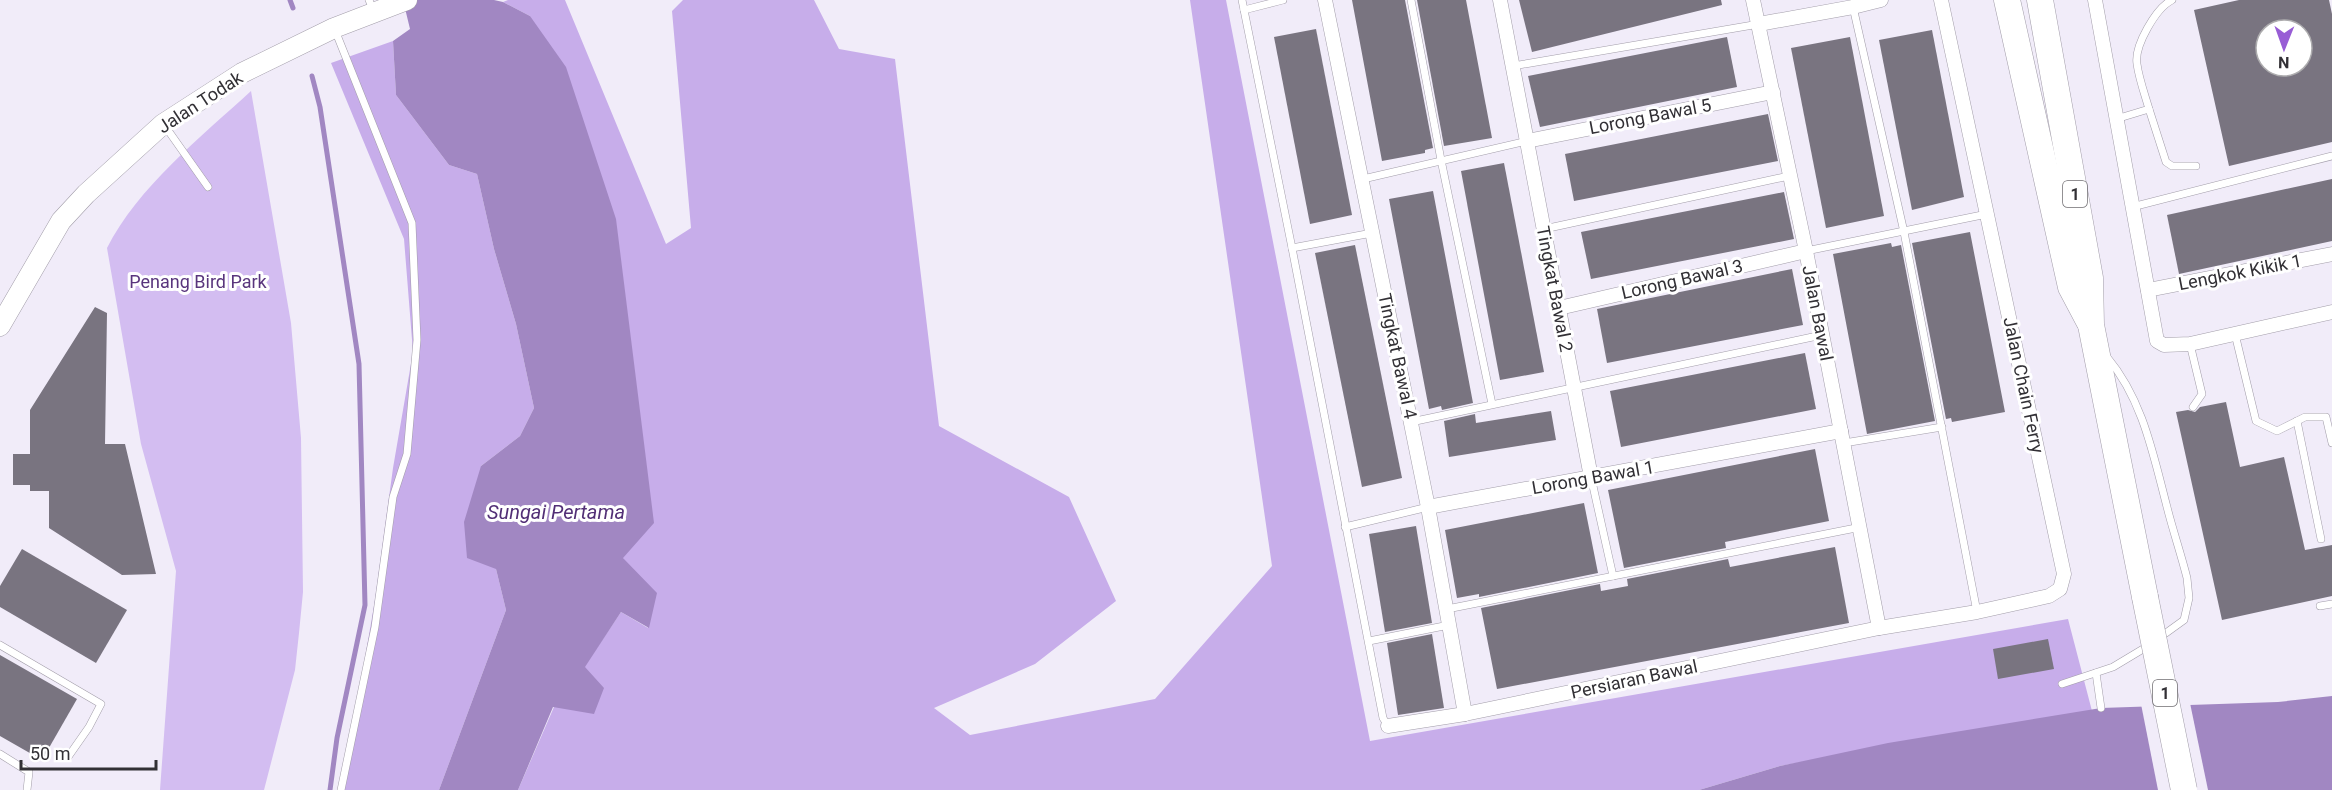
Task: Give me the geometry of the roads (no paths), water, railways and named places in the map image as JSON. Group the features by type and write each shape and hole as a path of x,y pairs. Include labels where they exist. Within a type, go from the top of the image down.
{"highway":[{"name":"1","path":"2040,1 2091,278 2093,335 2184,790"},
{"name":"1","path":"2004,3 2071,287 2093,335"}],"main road":[{"name":"Jalan Todak","path":"0,326 61,221 86,194 163,124 242,73 377,6 407,0"}],"street":[{"name":"Tingkat Bawal 4","path":"1325,0 1363,178 1428,507 1465,714"},
{"name":"Tingkat Bawal 2","path":"1500,0 1591,477"},
{"name":"Jalan Bawal","path":"1753,0 1760,24 1806,251 1879,628"},
{"path":"1760,24 1881,0"},
{"name":"Jalan Chain Ferry","path":"1879,628 1977,612 2049,596 2060,589 2064,574 1941,0"},
{"path":"2095,0 2157,341 2164,345 2190,344 2332,312"},
{"name":"Lorong Bawal 5","path":"1527,141 1773,92"},
{"name":"Lorong Bawal 3","path":"1559,308 1806,251"},
{"name":"Lengkok Kikik 1","path":"2148,290 2332,254"},
{"name":"Lorong Bawal 1","path":"1428,507 1591,477 1843,437"},
{"name":"Persiaran Bawal","path":"1388,726 1465,714 1879,628"}],"lane":[{"path":"1242,0 1383,718 1388,726"},
{"path":"1244,10 1282,0"},
{"path":"1412,0 1441,160 1492,404"},
{"path":"2172,0 2166,3 2147,28 2137,54 2136,64 2166,162 2172,166 2196,166"},
{"path":"1853,7 1904,232 1977,612"},
{"path":"1513,66 1760,24"},
{"path":"334,28 412,222 417,340 407,454 393,497 375,627 341,790"},
{"path":"2116,119 2149,109"},
{"path":"163,124 208,187"},
{"path":"1363,178 1527,141"},
{"path":"2132,207 2332,156"},
{"path":"1544,229 1789,176"},
{"path":"1806,251 1988,214"},
{"path":"1292,248 1373,233"},
{"path":"2235,334 2256,421 2277,431 2305,417 2326,417 2332,443"},
{"path":"1411,422 1822,335"},
{"path":"2062,684 2096,673 2136,655 2184,620 2189,598 2185,567 2150,439 2133,395 2093,335"},
{"path":"2190,344 2202,394 2193,407"},
{"path":"2297,421 2320,539"},
{"path":"1843,437 1942,427"},
{"name":"Tingkat Bawal 2","path":"1591,477 1613,576"},
{"name":"Lorong Bawal 1","path":"1345,527 1428,507"},
{"path":"1447,609 1861,527"},
{"path":"2320,606 2332,604"},
{"path":"1369,641 1450,625"},
{"path":"0,645 101,704 89,728 68,757"},
{"path":"2096,673 2101,708"},
{"path":"0,754 29,772 27,790"}],"water":[{"name":"Sungai Pertama","path":"403,0 494,0 503,2 530,16 566,67 616,219 654,523 623,558 657,593 649,628 621,612 585,667 604,688 594,714 553,707 518,790 439,790 506,610 496,569 467,558 464,522 481,466 520,436 534,408 516,324 494,249 477,174 449,165 396,95 393,41 410,29"},
{"path":"2332,696 2332,790 1699,790 1780,766 1888,743 2101,708 2278,702"}],"waterway":[{"path":"290,0 293,8"},
{"path":"312,76 320,107 359,364 365,605 337,738 330,790"}],"park label":[{"name":"Penang Bird Park","path":"198,281"}]}
